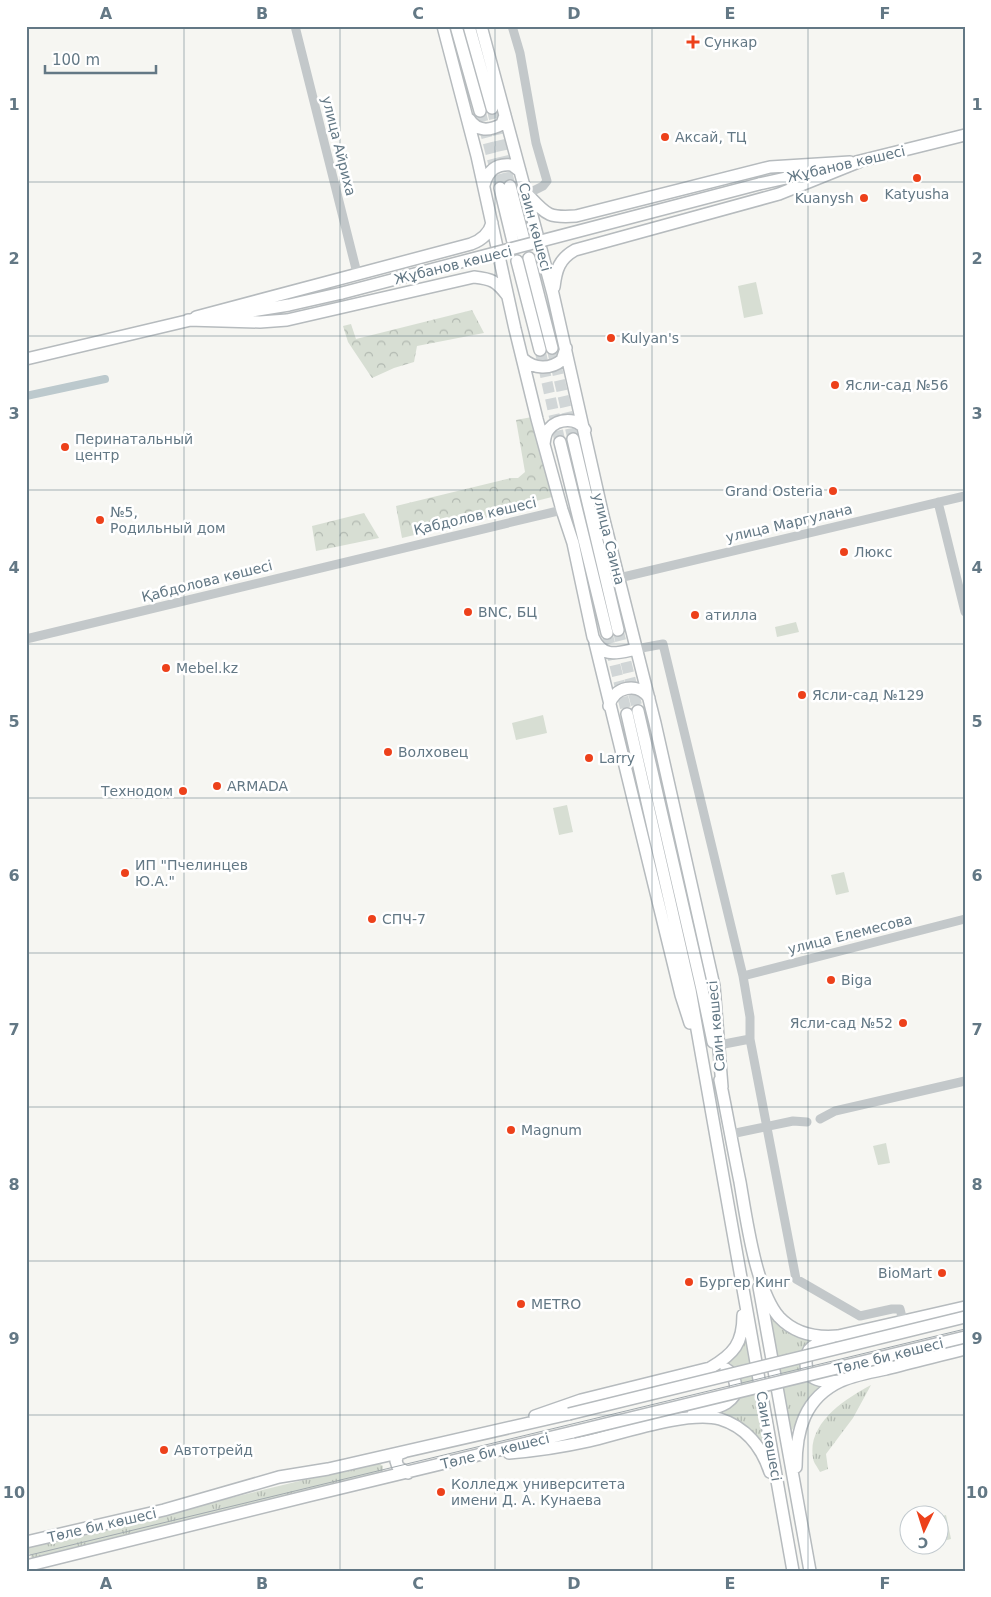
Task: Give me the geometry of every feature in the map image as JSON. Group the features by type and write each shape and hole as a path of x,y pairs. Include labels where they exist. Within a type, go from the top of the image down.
{"main road":[{"path":"443,26 468,118 523,359 535,366 548,367 562,360 566,348"},
{"path":"456,26 486,110 468,26"},
{"name":"Саин көшесі","path":"481,26 553,294 584,430"},
{"path":"468,118 476,127 487,129 502,124 506,115"},
{"name":"Жұбанов көшесі","path":"26,359 188,320 289,305 342,293 760,184 965,135"},
{"path":"527,194 543,211 559,218 576,216 770,167 862,161"},
{"path":"553,294 556,270 560,261 575,250 779,194 862,161"},
{"path":"484,185 490,170 499,166 512,165 520,171"},
{"name":"Саин көшесі","path":"505,187 518,241"},
{"path":"188,320 215,311 478,241 486,235 492,223"},
{"name":"Саин көшесі","path":"540,350 523,259 552,348"},
{"path":"188,320 260,322 287,320 474,277 494,281 509,298"},
{"name":"Саин көшесі","path":"523,359 544,444 573,543 609,706 681,995 704,1065"},
{"path":"544,444 547,431 552,425 560,422 582,424 584,430"},
{"name":"улица Саина","path":"584,430 636,649"},
{"path":"560,442 613,631 573,439"},
{"path":"593,637 598,647 607,652 615,653 636,649"},
{"name":"Саин көшесі","path":"636,649 649,698 714,986 722,1087"},
{"path":"609,706 614,694 628,688 642,691 649,698"},
{"name":"Саин көшесі","path":"722,1087 702,989 632,712 690,990 793,1571"},
{"path":"722,1087 752,1252 767,1297 782,1319 806,1335 821,1338 838,1336 965,1307"},
{"name":"Саин көшесі","path":"752,1252 810,1571"},
{"path":"710,1368 731,1354 741,1337 743,1317 741,1275"},
{"name":"Төле би көшесі","path":"26,1542 164,1510 279,1477 328,1469 569,1414 965,1317"},
{"path":"838,1336 811,1348 807,1355 807,1371 811,1377 818,1381 842,1381 965,1349"},
{"name":"Төле би көшесі","path":"26,1566 317,1493 478,1456 965,1337"},
{"path":"478,1456 536,1451 586,1441 670,1420 723,1405 735,1395 736,1387 730,1372 724,1368 710,1368 581,1400 498,1430"},
{"path":"796,1499 796,1449 801,1424 807,1411 819,1396 842,1381"},
{"path":"670,1420 704,1417 719,1419 740,1428 760,1449 768,1464 781,1503"},
{"path":"404,1452 398,1454 396,1461 398,1467 408,1472"}],"street":[{"name":"улица Айриха","path":"295,26 357,273"},
{"path":"512,26 520,53 536,143 547,181 543,186 527,194"},
{"name":"улица Маргулана","path":"619,578 965,496"},
{"path":"938,502 965,612"},
{"name":"Қабдолов көшесі","path":"394,550 562,510"},
{"name":"Қабдолова көшесі","path":"26,639 394,550"},
{"path":"636,649 663,644 743,976 750,1017 750,1039 796,1279 860,1316 900,1309 903,1321"},
{"name":"улица Елемесова","path":"743,976 965,919"},
{"path":"719,1046 750,1039"},
{"path":"820,1119 835,1111 965,1081"},
{"path":"731,1134 793,1122 807,1122"}],"green space":[{"path":"756,282 763,314 744,318 738,286"},
{"path":"472,310 484,333 417,346 414,362 394,368 372,378 348,342 343,326 351,324 356,339"},
{"path":"532,417 552,490 552,497 532,502 526,508 402,538 396,506 511,478 518,478 525,472 516,420"},
{"path":"364,513 379,538 316,551 312,526"},
{"path":"796,622 799,632 777,637 775,627"},
{"path":"543,715 547,733 516,740 512,723"},
{"path":"567,805 573,832 559,835 553,808"},
{"path":"844,872 849,892 836,895 831,875"},
{"path":"886,1143 890,1163 878,1165 873,1146"},
{"path":"769,1310 815,1341 805,1372 826,1385 803,1411 791,1432"},
{"path":"748,1336 769,1452 746,1426 733,1418 715,1411 731,1405 737,1371 729,1362 739,1353"},
{"path":"871,1385 853,1418 826,1454 828,1469 820,1472 813,1460 813,1445 822,1423 850,1397"},
{"path":"378,1462 383,1466 383,1473 33,1560 29,1553 28,1547"},
{"path":"948,1525 951,1539 948,1540"}],"waterway":[{"path":"26,396 105,379"}],"tunnel":[{"path":"492,108 510,186"},
{"path":"480,111 500,188"},
{"path":"552,348 573,439"},
{"path":"540,350 560,442"},
{"path":"618,630 638,711"},
{"path":"607,633 627,714"}],"tram line":[{"path":"26,1556 965,1329"}],"place":[{"name":"Сункар","path":"693,42"},
{"name":"Аксай, ТЦ","path":"665,137"},
{"name":"Katyusha","path":"917,178"},
{"name":"Kuanysh","path":"864,198"},
{"name":"Kulyan's","path":"611,338"},
{"name":"Ясли-сад №56","path":"835,385"},
{"name":"Перинатальный центр","path":"65,447"},
{"name":"Grand Osteria","path":"833,491"},
{"name":"№5, Родильный дом","path":"100,520"},
{"name":"Люкс","path":"844,552"},
{"name":"BNC, БЦ","path":"468,612"},
{"name":"атилла","path":"695,615"},
{"name":"Mebel.kz","path":"166,668"},
{"name":"Ясли-сад №129","path":"802,695"},
{"name":"Волховец","path":"388,752"},
{"name":"Larry","path":"589,758"},
{"name":"ARMADA","path":"217,786"},
{"name":"Технодом","path":"183,791"},
{"name":"ИП \"Пчелинцев Ю.А.\"","path":"125,873"},
{"name":"СПЧ-7","path":"372,919"},
{"name":"Biga","path":"831,980"},
{"name":"Ясли-сад №52","path":"903,1023"},
{"name":"Magnum","path":"511,1130"},
{"name":"BioMart","path":"942,1273"},
{"name":"Бургер Кинг","path":"689,1282"},
{"name":"METRO","path":"521,1304"},
{"name":"Автотрейд","path":"164,1450"},
{"name":"Колледж университета имени Д. А. Кунаева","path":"441,1492"}]}
